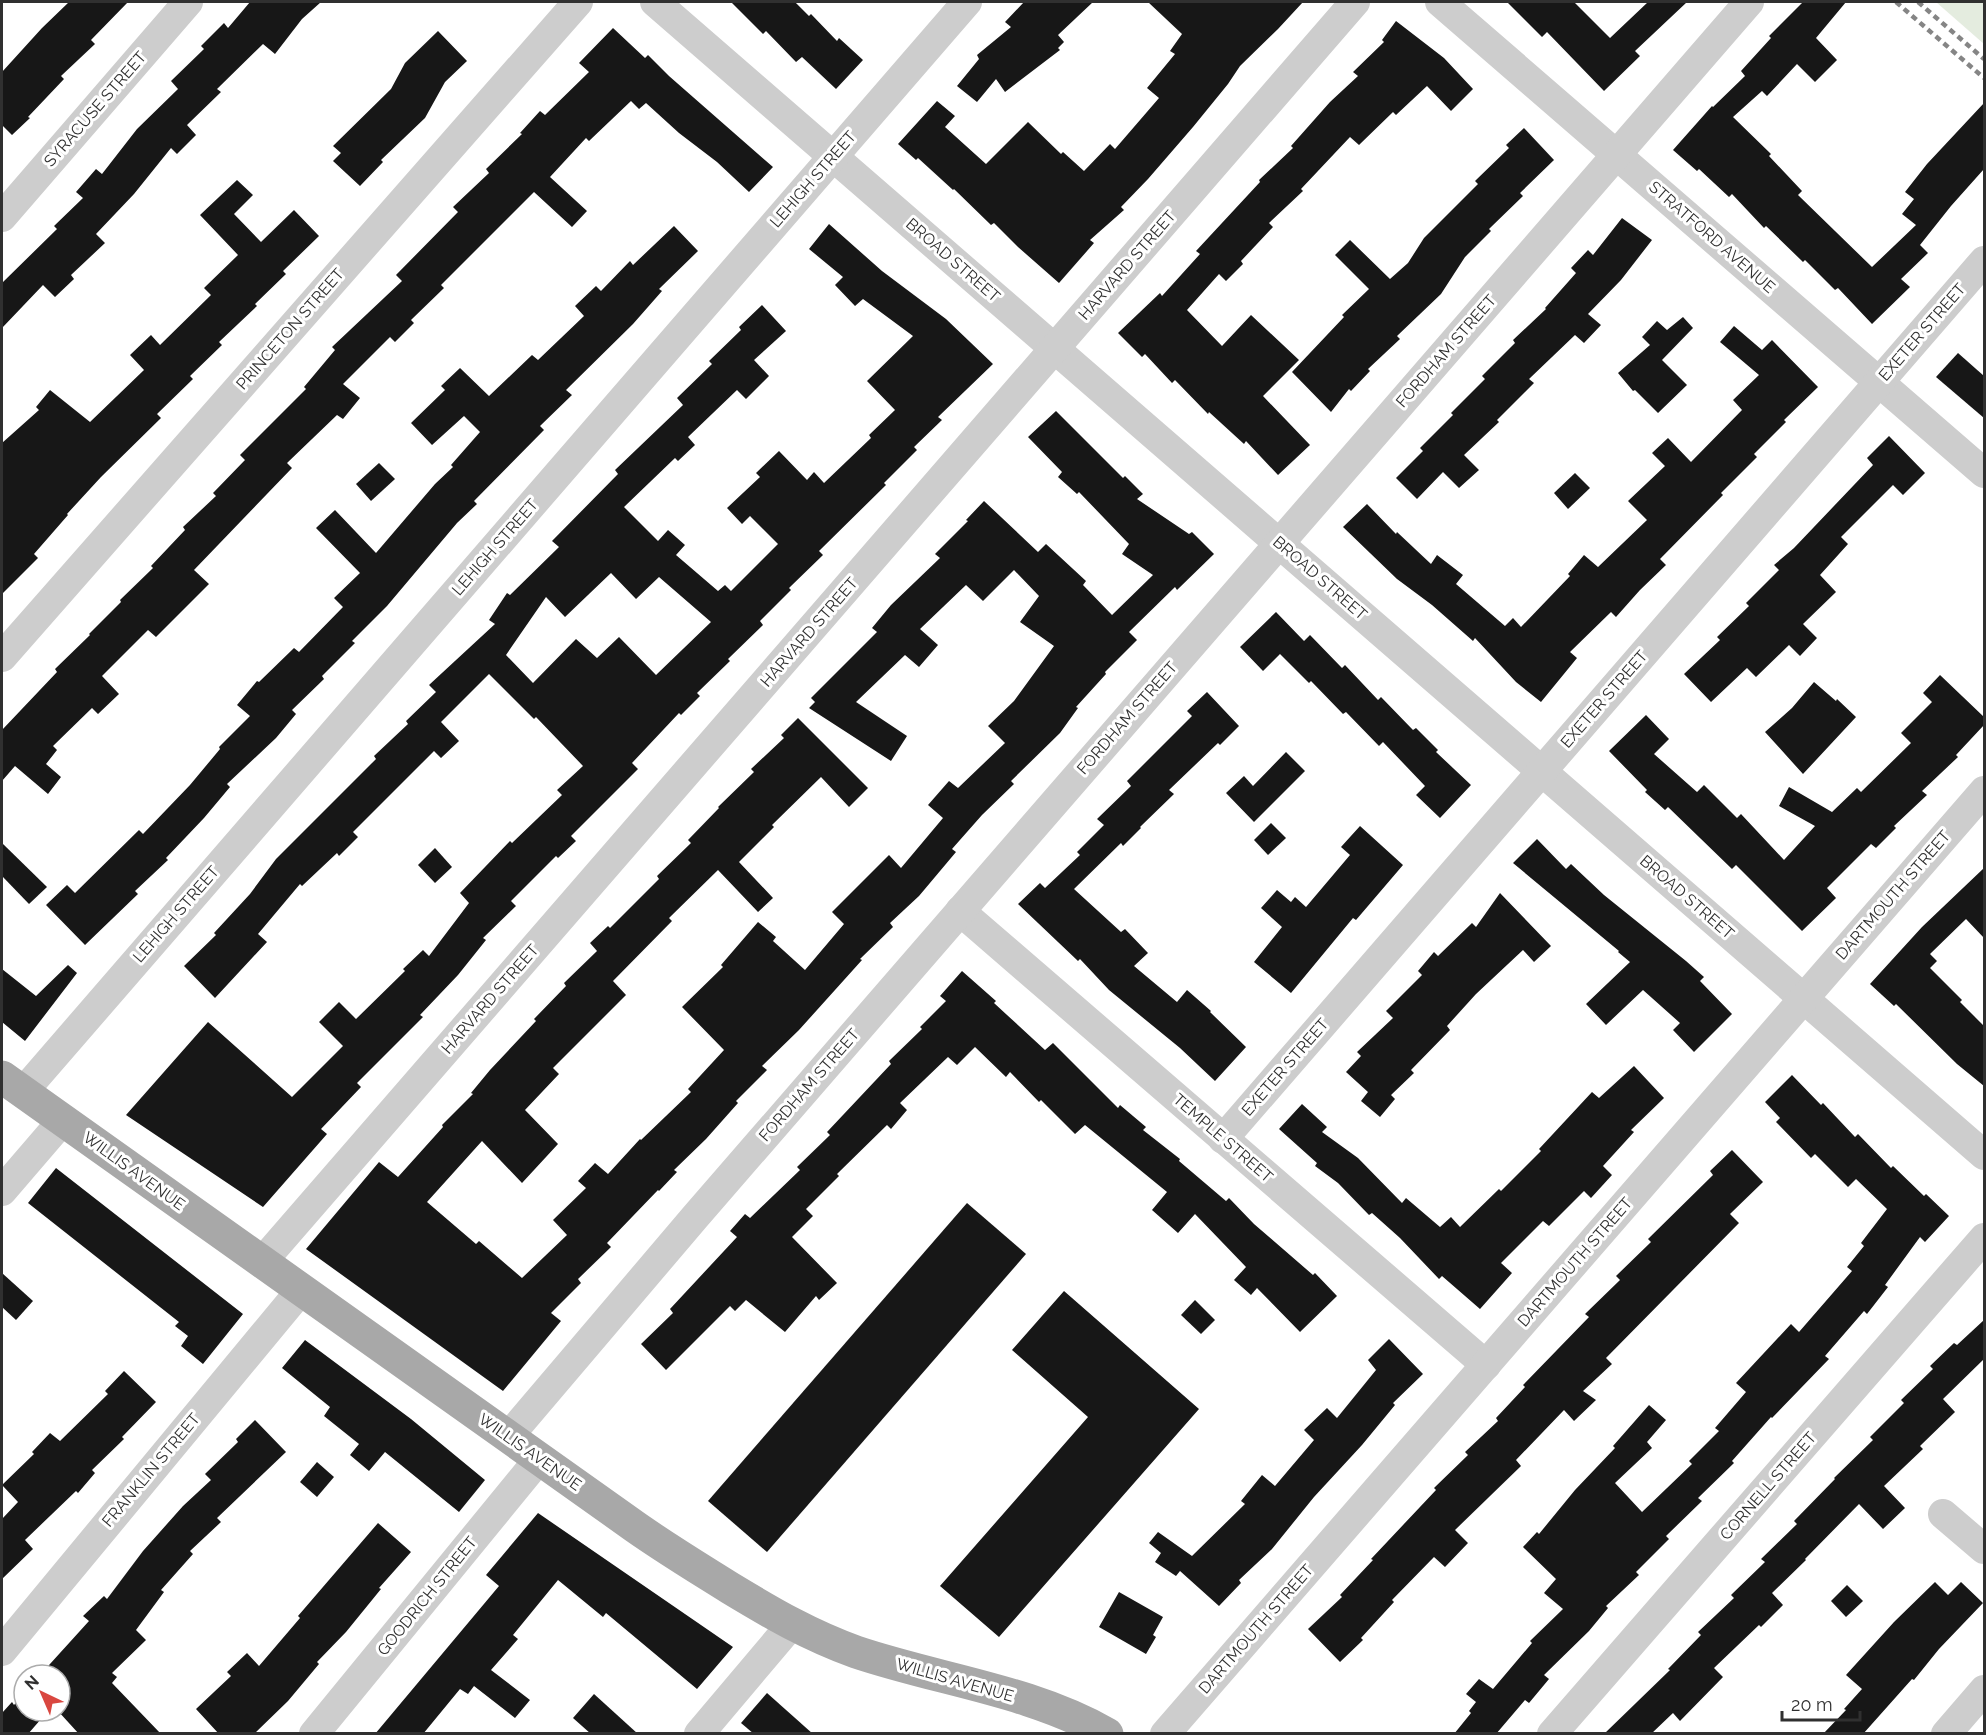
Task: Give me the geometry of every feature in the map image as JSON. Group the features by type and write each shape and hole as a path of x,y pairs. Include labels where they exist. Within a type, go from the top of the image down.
{"main road":[{"name":"WILLIS AVENUE","path":"12,1084 670,1551 791,1625 859,1653 1021,1699 1095,1731"}],"street":[{"name":"SYRACUSE STREET","path":"2,217 188,2"},
{"name":"PRINCETON STREET","path":"2,657 578,2"},
{"name":"BROAD STREET","path":"655,2 1984,1155"},
{"name":"LEHIGH STREET","path":"12,1084 967,2"},
{"name":"HARVARD STREET","path":"262,1262 1355,2"},
{"name":"STRATFORD AVENUE","path":"1440,2 1984,473"},
{"name":"FORDHAM STREET","path":"508,1437 576,1354 1749,2"},
{"name":"EXETER STREET","path":"1223,1138 1984,261"},
{"name":"DARTMOUTH STREET","path":"1165,1734 1984,790"},
{"name":"TEMPLE STREET","path":"960,911 1486,1365"},
{"path":"2,1191 63,1120"},
{"name":"CORNELL STREET","path":"1552,1734 1984,1238"},
{"name":"FRANKLIN STREET","path":"2,1651 301,1290"},
{"name":"GOODRICH STREET","path":"314,1734 539,1459"},
{"path":"1943,1514 1984,1549"},
{"path":"699,1734 791,1625"},
{"path":"1946,1734 1984,1689"}],"shaded area":[{"path":"1936,2 1984,2 1984,44"}],"building":[{"path":"69,2 128,2 91,40 95,44 61,76 64,79 12,135 2,125 2,72"},
{"path":"250,2 321,2 302,19 275,54 263,44 217,89 221,92 187,125 196,135 177,154 171,148 134,194 96,234 105,243 71,275 74,279 55,297 43,285 2,328 2,283 57,229 54,226 83,198 76,192 96,169 102,174 137,129 178,89 171,81 204,49 201,46 224,23 228,28"},
{"path":"731,2 795,2 809,16 811,14 837,41 839,38 863,60 836,89 802,57 796,62 766,31 763,34"},
{"path":"1024,2 1093,2 1058,35 1064,42 1058,48 1060,50 1005,92 996,79 977,102 957,86 979,59 977,55 1011,27 1005,22"},
{"path":"1148,2 1303,2 1240,66 1193,127 1121,207 1124,210 1090,240 1094,243 1059,283 994,223 991,225 954,189 898,144 937,101 955,116 945,127 986,164 1028,122 1061,154 1063,152 1084,171 1110,144 1115,149 1159,98 1147,88 1175,54 1170,51 1182,34"},
{"path":"1507,2 1574,2 1610,38 1648,2 1687,2 1635,51 1640,56 1604,91 1547,32 1542,37"},
{"path":"1803,2 1846,2 1816,38 1837,60 1815,82 1797,64 1767,96 1762,91 1733,117 1771,154 1769,156 1802,191 1798,195 1872,267 1916,225 1902,214 1914,199 1905,192 1927,164 1984,103 1984,169 1920,245 1928,253 1901,279 1910,287 1872,324 1838,288 1835,290 1805,260 1803,262 1766,226 1764,228 1732,194 1729,197 1699,169 1697,171 1673,150 1712,106 1745,76 1741,71 1771,38 1769,36"},
{"path":"1396,21 1444,58 1473,89 1451,111 1427,86 1396,115 1393,112 1359,145 1350,137 1301,189 1303,191 1269,223 1273,227 1241,261 1243,264 1226,281 1219,274 1187,310 1222,346 1251,315 1299,360 1263,396 1310,445 1278,475 1246,441 1244,444 1209,412 1208,414 1175,380 1172,383 1145,354 1142,357 1118,333 1160,293 1162,296 1200,254 1196,251 1260,182 1259,180 1293,148 1291,146 1330,102 1358,76 1353,72 1384,42 1382,40"},
{"path":"613,28 645,58 648,55 773,167 749,192 646,103 639,109 631,101 589,141 586,138 550,177 587,211 572,227 534,192 441,285 444,288 411,320 414,323 395,342 390,337 343,384 360,398 343,419 337,415 287,463 292,468 194,570 209,584 156,637 148,630 102,676 119,694 98,714 92,708 53,746 57,750 46,764 61,777 48,794 15,766 2,781 2,730 57,672 55,669 153,568 151,566 185,530 183,527 216,496 213,493 245,460 240,455 306,389 304,387 335,350 332,347 402,281 396,275 458,212 453,207 489,173 486,169 522,134 520,133 540,111 545,115 589,72 579,63"},
{"path":"438,31 467,61 445,82 425,118 381,160 383,162 360,186 333,161 341,153 333,146 391,89 405,63"},
{"path":"1524,128 1554,160 1520,193 1523,196 1489,229 1491,231 1465,257 1441,294 1397,336 1400,339 1368,369 1370,371 1351,391 1349,389 1331,412 1292,372 1344,317 1342,315 1369,289 1335,255 1350,240 1390,279 1408,263 1424,238 1478,184 1475,181 1509,148 1506,145"},
{"path":"237,180 253,195 234,214 261,242 294,210 319,236 283,271 286,274 255,304 257,306 219,342 222,345 190,376 193,379 157,414 161,418 67,514 34,554 38,558 2,594 2,443 39,410 36,407 50,390 90,422 144,370 130,355 151,335 160,345 211,295 204,288 238,255 200,215"},
{"path":"1622,218 1652,240 1621,280 1588,314 1601,325 1584,343 1575,335 1529,379 1534,383 1497,420 1499,422 1464,455 1479,470 1459,488 1443,472 1417,499 1396,478 1423,451 1420,448 1453,415 1451,413 1485,379 1482,376 1515,343 1513,340 1546,309 1576,273 1571,268 1588,250 1593,255"},
{"path":"829,224 882,271 946,319 993,364 938,417 942,420 914,447 917,450 884,483 886,485 819,551 823,555 789,588 791,590 760,621 763,625 697,693 700,696 681,715 679,713 632,763 638,769 571,836 576,841 558,858 556,856 511,901 516,906 483,938 486,940 458,975 420,1015 423,1017 357,1083 361,1087 321,1129 327,1134 263,1207 126,1115 208,1022 292,1097 343,1046 319,1022 339,1002 356,1019 423,950 429,956 469,903 460,893 510,841 512,843 562,795 557,790 583,766 536,717 534,719 489,674 441,722 459,741 441,758 434,751 353,832 358,837 339,856 337,853 302,886 300,884 258,934 267,942 215,998 184,966 216,935 214,933 250,894 276,859 376,759 374,756 408,724 406,721 436,692 429,685 495,624 489,620 507,593 510,595 559,547 552,541 618,474 615,470 683,405 677,398 712,364 709,361 741,330 739,327 762,305 786,331 754,360 769,376 746,399 737,390 688,437 695,445 678,461 675,458 624,507 658,541 668,530 685,545 676,555 718,591 725,585 731,591 778,544 750,516 742,524 727,508 760,477 756,473 779,451 807,480 814,472 824,483 871,438 869,435 895,410 867,381 913,336 863,299 855,306 835,285 843,277 809,249","holes":["611,573 636,599 659,577 711,622 656,675 619,637 597,658 576,639 533,683 506,655 546,597 565,617"]},
{"path":"674,226 698,251 659,289 662,291 633,324 566,390 572,395 540,426 544,430 474,501 477,504 457,523 387,606 352,641 355,643 322,676 324,679 292,710 296,714 276,738 227,784 230,787 166,858 168,860 135,891 138,894 85,945 46,905 67,885 75,893 139,830 143,834 190,785 220,749 219,747 250,716 237,705 257,681 259,682 294,648 299,652 343,607 334,598 360,573 316,528 335,510 376,553 435,484 453,467 451,465 480,432 464,416 432,445 411,423 445,390 441,386 460,368 489,396 532,355 538,360 584,316 575,306 596,286 601,291 630,261 633,265"},
{"path":"1683,317 1693,328 1662,360 1687,385 1658,413 1635,390 1633,391 1618,373 1650,345 1642,337 1657,321 1667,330"},
{"path":"1734,326 1762,350 1772,340 1818,387 1754,454 1757,457 1721,493 1723,495 1660,559 1666,565 1616,617 1611,612 1570,652 1577,658 1541,702 1516,682 1475,638 1473,641 1432,605 1397,579 1343,527 1367,504 1396,534 1397,532 1431,564 1437,555 1463,575 1456,584 1505,626 1513,618 1521,627 1570,576 1568,574 1584,555 1598,567 1647,520 1628,501 1665,466 1652,453 1668,438 1691,462 1742,410 1733,400 1759,375 1720,342"},
{"path":"1958,353 1984,376 1984,418 1936,377"},
{"path":"1056,411 1123,478 1125,476 1143,494 1137,499 1189,534 1192,532 1214,554 1177,590 1175,587 1129,632 1137,640 1105,672 1106,674 1076,707 1078,708 1060,733 1011,781 1014,784 952,849 956,852 919,896 890,923 893,927 860,959 862,960 799,1030 762,1066 767,1070 736,1101 738,1103 706,1139 674,1170 677,1172 607,1243 611,1247 578,1279 581,1283 551,1313 561,1321 503,1391 306,1249 379,1162 398,1177 443,1127 442,1125 473,1094 471,1093 490,1070 536,1021 534,1019 566,986 564,983 597,951 590,943 608,926 610,928 659,879 657,876 691,843 688,840 754,772 751,769 784,738 781,735 798,718 868,788 849,807 821,777 772,825 774,827 739,862 773,898 758,912 718,870 669,918 672,921 613,981 626,995 553,1068 559,1074 525,1110 558,1144 522,1183 482,1141 427,1202 476,1244 479,1241 522,1278 567,1235 553,1220 586,1188 578,1181 595,1163 608,1174 640,1139 691,1092 688,1089 724,1050 682,1007 723,967 721,965 758,922 776,937 773,941 805,970 844,924 832,912 889,855 901,868 943,818 928,805 949,781 958,788 1005,743 988,726 1014,701 1054,646 1020,622 1039,596 1014,570 983,601 966,585 920,629 938,645 919,667 905,655 856,702 907,736 891,761 809,708 815,702 811,698 877,632 872,628 891,605 940,558 935,554 968,521 966,520 984,501 1038,552 1046,544 1086,581 1083,585 1112,615 1153,575 1122,554 1129,544 1079,492 1077,494 1058,477 1062,472 1028,437"},
{"path":"1889,436 1925,473 1903,495 1893,485 1841,537 1848,544 1820,575 1836,592 1803,624 1817,638 1800,656 1789,645 1756,677 1747,668 1711,702 1684,674 1720,640 1717,637 1749,606 1746,603 1779,570 1774,565 1794,548 1873,465 1867,458"},
{"path":"379,463 395,479 371,501 356,484"},
{"path":"1575,473 1590,488 1568,509 1554,493"},
{"path":"1276,612 1304,641 1310,635 1342,668 1345,665 1378,700 1381,697 1413,730 1416,728 1438,750 1436,752 1471,785 1440,818 1416,795 1425,786 1383,742 1379,746 1346,712 1343,714 1311,681 1309,683 1280,654 1263,671 1240,647"},
{"path":"1940,675 1984,717 1984,725 1956,755 1958,757 1922,791 1927,795 1894,826 1896,828 1876,848 1871,844 1827,888 1836,898 1802,931 1736,865 1732,869 1668,807 1665,810 1645,792 1647,790 1609,751 1646,715 1669,739 1654,754 1697,792 1704,785 1737,818 1741,814 1784,860 1815,826 1779,806 1789,787 1832,812 1857,788 1861,792 1911,743 1901,733 1932,702 1923,693"},
{"path":"1814,682 1856,717 1803,774 1765,732 1792,708"},
{"path":"1207,692 1239,726 1169,790 1174,794 1123,846 1121,843 1074,889 1121,932 1125,929 1148,953 1134,966 1177,1002 1187,990 1246,1047 1215,1081 1180,1048 1109,990 1080,959 1078,961 1018,904 1040,883 1045,888 1080,855 1077,852 1104,825 1097,819 1131,786 1127,781 1192,716 1187,711"},
{"path":"1286,752 1305,771 1254,822 1226,793 1244,776 1253,786"},
{"path":"1271,823 1286,838 1268,855 1254,840"},
{"path":"1360,826 1403,865 1356,920 1353,918 1291,993 1254,962 1282,927 1261,908 1277,890 1291,902 1295,897 1306,907 1350,855 1341,847"},
{"path":"1537,839 1566,869 1571,864 1604,895 1704,977 1700,981 1732,1014 1694,1052 1673,1030 1680,1023 1643,990 1606,1025 1586,1004 1630,962 1513,863"},
{"path":"2,843 47,887 29,904 2,876"},
{"path":"435,848 452,867 435,883 418,865"},
{"path":"1984,868 1984,938 1966,919 1930,954 1937,961 1930,968 1984,1026 1984,1086 1957,1064 1896,1004 1894,1006 1870,984 1922,927"},
{"path":"1500,893 1551,946 1534,962 1523,950 1476,994 1447,1026 1450,1030 1411,1070 1414,1073 1391,1095 1395,1099 1380,1117 1361,1101 1368,1092 1346,1072 1361,1056 1357,1052 1393,1018 1386,1011 1422,975 1418,971 1434,952 1438,956 1472,923 1476,927"},
{"path":"68,965 77,973 25,1041 2,1022 2,969 36,996"},
{"path":"962,971 1045,1050 1053,1043 1118,1108 1120,1105 1146,1127 1143,1130 1180,1159 1179,1161 1226,1201 1229,1198 1254,1224 1313,1275 1315,1273 1337,1296 1300,1332 1257,1288 1251,1295 1234,1280 1246,1267 1195,1214 1178,1233 1152,1210 1167,1192 1085,1125 1075,1134 1010,1072 1006,1077 975,1047 957,1065 948,1057 900,1103 907,1110 891,1129 887,1125 837,1174 839,1176 806,1209 813,1216 792,1237 837,1283 819,1300 816,1296 785,1332 746,1300 735,1311 730,1306 666,1370 641,1344 673,1313 670,1309 737,1237 730,1231 745,1214 750,1218 800,1170 797,1167 830,1135 827,1132 891,1064 889,1061 922,1029 920,1027 946,1001 940,996"},
{"path":"1634,1066 1664,1098 1631,1130 1634,1132 1603,1166 1612,1175 1591,1198 1584,1191 1549,1226 1543,1221 1501,1263 1512,1273 1480,1309 1442,1276 1439,1279 1400,1238 1372,1213 1369,1215 1338,1183 1315,1166 1317,1163 1279,1129 1302,1104 1327,1127 1322,1132 1358,1158 1402,1203 1406,1198 1440,1227 1451,1217 1460,1227 1499,1189 1501,1191 1541,1151 1539,1149 1592,1092 1599,1098"},
{"path":"1792,1075 1855,1137 1858,1134 1891,1168 1893,1166 1949,1216 1925,1242 1920,1237 1885,1285 1888,1287 1867,1314 1864,1311 1825,1356 1829,1359 1771,1417 1732,1461 1734,1463 1698,1498 1702,1501 1666,1536 1669,1539 1636,1572 1639,1575 1606,1606 1608,1608 1589,1631 1544,1675 1549,1679 1529,1703 1525,1700 1496,1734 1454,1734 1471,1713 1469,1711 1476,1702 1466,1694 1479,1679 1493,1689 1532,1643 1530,1641 1563,1609 1544,1593 1556,1579 1523,1547 1537,1532 1539,1534 1575,1490 1615,1448 1613,1446 1649,1405 1666,1420 1647,1442 1652,1448 1615,1483 1642,1512 1692,1464 1689,1461 1719,1431 1715,1428 1746,1392 1736,1383 1791,1324 1799,1332 1852,1271 1847,1267 1864,1246 1861,1243 1887,1209 1856,1179 1848,1187 1815,1154 1811,1158 1776,1122 1780,1118 1765,1102"},
{"path":"1732,1150 1763,1182 1730,1214 1739,1223 1606,1358 1612,1364 1583,1391 1596,1400 1574,1421 1564,1410 1516,1460 1521,1466 1455,1530 1468,1543 1445,1567 1434,1557 1392,1600 1394,1602 1361,1638 1363,1640 1340,1662 1308,1629 1342,1597 1340,1595 1373,1560 1371,1559 1436,1490 1434,1488 1468,1455 1465,1452 1498,1421 1496,1418 1525,1387 1523,1385 1589,1317 1585,1314 1620,1280 1616,1276 1651,1242 1648,1239 1713,1175 1710,1171"},
{"path":"56,1168 243,1314 203,1364 181,1346 188,1336 175,1326 179,1322 28,1203"},
{"path":"967,1203 1026,1254 767,1552 708,1501"},
{"path":"2,1273 33,1301 16,1320 2,1307"},
{"path":"1064,1291 1199,1409 999,1637 940,1586 1088,1417 1012,1350"},
{"path":"1195,1300 1215,1320 1201,1334 1181,1315"},
{"path":"1984,1320 1984,1359 1943,1399 1955,1412 1920,1446 1923,1449 1884,1486 1905,1508 1883,1529 1859,1504 1772,1593 1783,1605 1714,1668 1723,1677 1680,1721 1673,1713 1651,1734 1604,1734 1670,1670 1668,1669 1701,1635 1698,1632 1734,1598 1731,1595 1765,1562 1761,1559 1797,1524 1794,1521 1834,1478 1873,1440 1870,1437 1904,1403 1901,1400 1933,1369 1930,1366 1954,1343 1957,1345"},
{"path":"1389,1339 1423,1374 1393,1403 1395,1405 1362,1445 1314,1497 1272,1549 1239,1580 1241,1583 1219,1606 1180,1571 1176,1576 1155,1562 1161,1553 1149,1543 1158,1532 1192,1556 1245,1504 1241,1501 1262,1475 1275,1486 1314,1440 1304,1430 1327,1408 1337,1418 1376,1370 1368,1360"},
{"path":"305,1340 411,1419 485,1480 459,1512 385,1452 369,1471 350,1455 359,1444 324,1416 330,1407 282,1368"},
{"path":"124,1371 156,1402 122,1437 124,1439 92,1470 95,1473 78,1493 76,1491 25,1540 33,1549 2,1579 2,1519 18,1502 2,1485 34,1454 32,1452 50,1433 60,1441 108,1394 105,1391"},
{"path":"255,1420 286,1452 217,1518 221,1522 190,1551 193,1554 161,1590 164,1592 136,1630 146,1640 112,1673 117,1677 112,1683 161,1734 79,1734 69,1723 72,1723 72,1663 51,1663 89,1621 83,1616 104,1596 107,1599 143,1551 183,1506 211,1480 205,1474 238,1442 236,1439"},
{"path":"317,1462 334,1477 317,1497 300,1482"},
{"path":"538,1513 733,1647 697,1689 606,1613 603,1617 558,1580 513,1635 518,1639 491,1670 530,1700 515,1718 474,1686 468,1694 460,1689 423,1734 375,1734 499,1586 486,1575"},
{"path":"378,1523 411,1552 379,1588 381,1589 346,1632 317,1662 319,1664 288,1701 254,1734 219,1734 196,1709 231,1676 227,1672 247,1653 259,1666 300,1618 298,1616"},
{"path":"1935,1582 1948,1595 1961,1582 1983,1603 1863,1734 1823,1734 1862,1689 1846,1675 1894,1622"},
{"path":"1847,1585 1863,1601 1846,1617 1831,1601"},
{"path":"1119,1592 1163,1617 1153,1635 1156,1637 1146,1654 1099,1627"},
{"path":"767,1693 813,1734 754,1734 741,1723"},
{"path":"594,1694 638,1734 591,1734 573,1718"},
{"path":"12,1702 12,1723 38,1723 28,1734 2,1734 2,1713"}],"railway":[{"path":"1896,2 1984,78"},
{"path":"1918,2 1984,59"}]}
